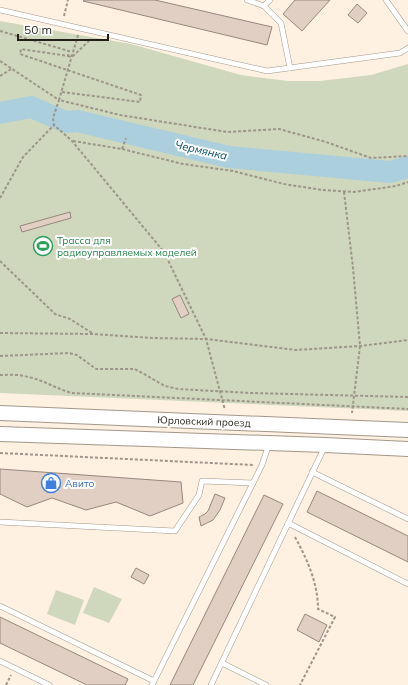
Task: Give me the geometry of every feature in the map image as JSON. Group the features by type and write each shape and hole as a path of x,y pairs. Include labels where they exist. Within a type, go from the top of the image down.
{"main road":[{"name":"Юрловский проезд","path":"0,413 408,430"},
{"name":"Юрловский проезд","path":"0,434 326,445 408,450"}],"lane":[{"path":"247,0 264,6 281,23 290,68"},
{"path":"264,6 270,0"},
{"path":"386,0 408,31"},
{"path":"0,10 267,71 400,54 408,48"},
{"path":"0,606 153,683 262,465 269,443"},
{"path":"211,685 326,445"},
{"path":"312,472 408,519"},
{"path":"0,522 175,531 199,494 202,480 253,483"},
{"path":"288,523 408,584"},
{"path":"0,661 49,685"},
{"path":"222,663 266,685"}],"path":[{"path":"63,24 68,0"},
{"path":"80,28 53,118 54,124 72,141 164,252 206,339 225,410"},
{"path":"0,31 69,51 68,56"},
{"path":"72,57 98,33"},
{"path":"62,92 140,102 141,95 20,54 21,49 72,57"},
{"path":"0,61 13,68 59,100 120,115 227,132 278,129 326,142 371,158 408,156"},
{"path":"0,76 13,68"},
{"path":"0,198 23,156 54,124"},
{"path":"122,149 126,138"},
{"path":"72,141 122,149 183,164 233,171 284,184 322,190 354,192 396,186 408,182"},
{"path":"344,192 360,346 352,413"},
{"path":"0,261 56,314 70,319 93,334"},
{"path":"0,333 93,334 153,338 206,339 296,350 360,346 408,340"},
{"path":"0,356 69,354 77,356 96,369 135,369 165,386 178,389 408,397"},
{"path":"0,375 19,375 29,377 46,383 59,390 72,393 408,409"},
{"path":"0,453 262,465"},
{"path":"288,523 306,558 318,595 318,609 335,617 300,685"}],"green space":[{"path":"0,21 131,44 241,75 288,81 320,81 371,75 408,64 408,411 0,393"},
{"path":"94,587 122,599 109,623 83,613"},
{"path":"56,590 84,600 75,625 47,614"}],"building":[{"path":"155,0 272,27 267,45 83,1"},
{"path":"295,0 330,0 302,31 283,14"},
{"path":"357,4 367,13 358,23 348,15"},
{"path":"70,212 71,218 22,232 20,226"},
{"path":"180,295 189,314 181,318 172,299"},
{"path":"0,469 181,482 183,503 150,516 116,502 86,510 52,498 27,507 0,494"},
{"path":"317,491 408,536 408,562 307,512"},
{"path":"215,494 225,498 220,510 213,520 201,526 199,517 208,511"},
{"path":"264,495 283,504 193,685 170,685"},
{"path":"136,568 149,575 144,584 131,577"},
{"path":"305,614 327,625 319,642 297,630"},
{"path":"0,617 128,679 125,685 87,685 0,643"}],"waterway":[{"name":"Чермянка","path":"0,113 31,107 66,122 77,121 229,157 390,172 408,167"}],"place":[{"name":"Трасса для радиоуправляемых моделей","path":"43,246"},
{"name":"Авито","path":"51,483"}]}
